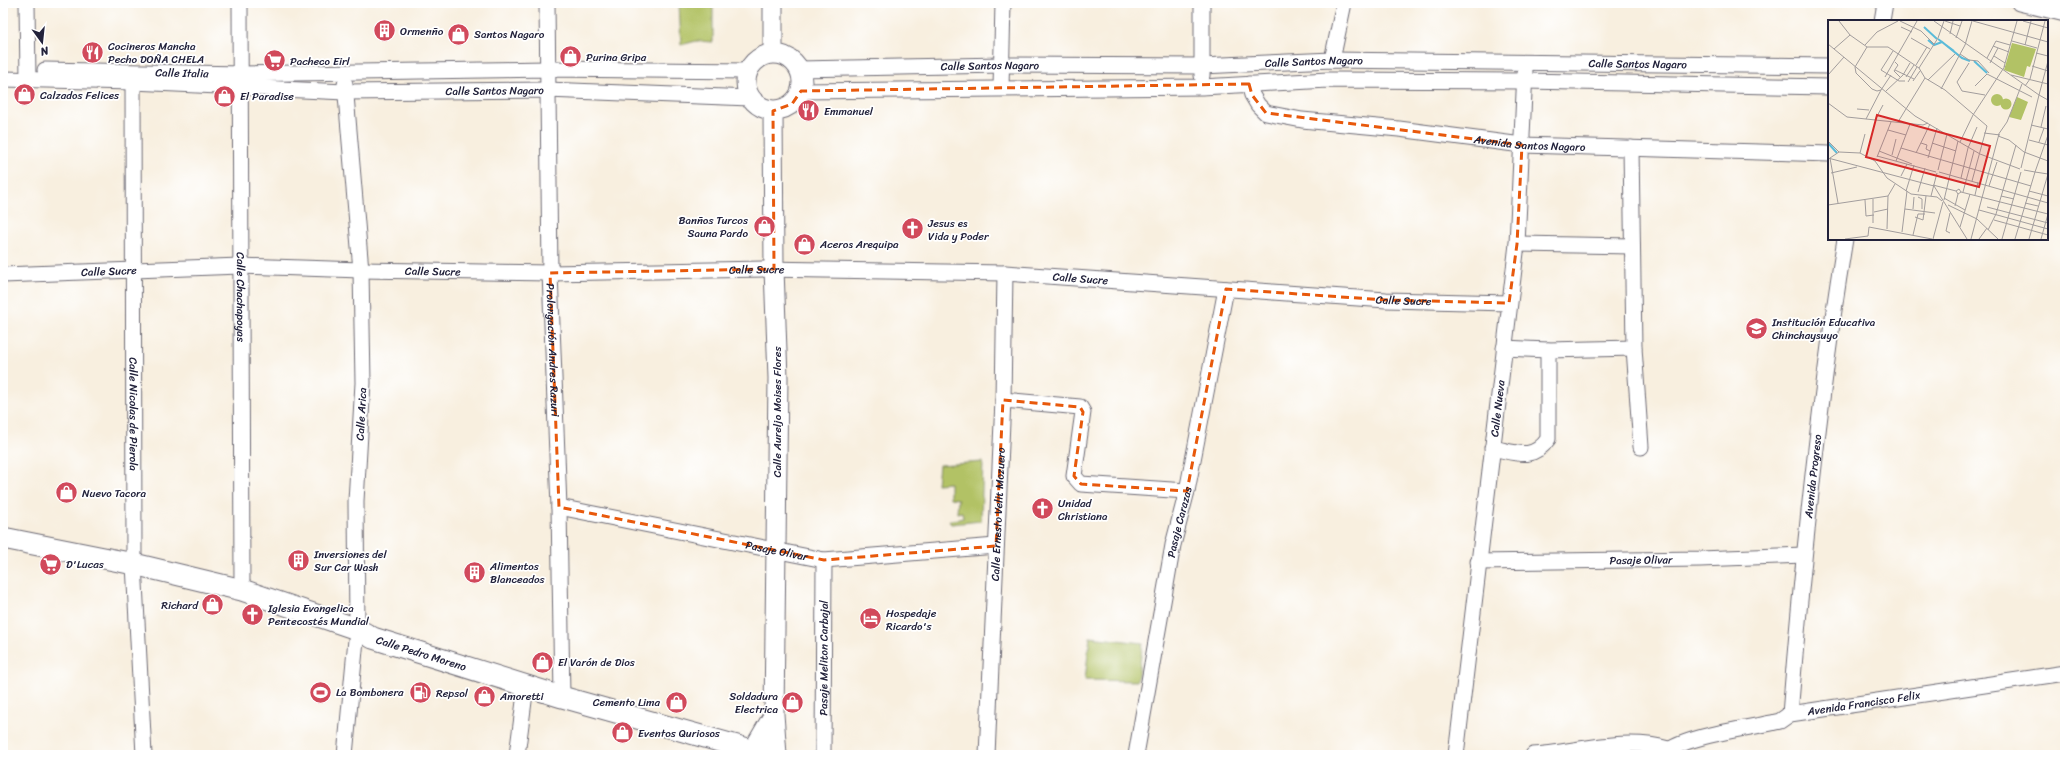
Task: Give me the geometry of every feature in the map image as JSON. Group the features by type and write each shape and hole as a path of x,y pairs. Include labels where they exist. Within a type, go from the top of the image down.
{"main road":[{"name":"Calle Pedro Moreno","path":"3,538 134,564 242,590 357,629 373,638 526,686 761,752"}],"street":[{"path":"27,3 28,75"},
{"name":"Calle Chachapoyas","path":"240,3 242,590"},
{"name":"Prolongación Andres Razuri","path":"547,3 550,273 560,507 562,697"},
{"path":"773,3 773,54"},
{"path":"1001,88 1003,3"},
{"path":"1202,3 1202,86"},
{"path":"1332,60 1344,3"},
{"path":"1882,20 1885,3"},
{"path":"2019,3 2065,14"},
{"path":"773,54 786,57 799,69 802,84 801,91 792,104 785,108 773,110 762,108 750,98 746,80 748,71 760,58 773,54"},
{"name":"Calle Santos Nagaro","path":"799,69 1002,65 1202,66 1332,60 1828,66"},
{"name":"Calle Nueva","path":"1456,755 1517,244 1525,62"},
{"name":"Calle Italia","path":"3,69 28,75"},
{"name":"Calle Santos Nagaro","path":"240,81 344,72 548,69 748,71"},
{"name":"Calle Arica","path":"344,72 360,270 363,383 356,501 357,629 345,755"},
{"name":"Calle Italia","path":"3,79 28,75 240,81"},
{"name":"Calle Nicolas de Pierola","path":"133,77 134,564 144,755"},
{"name":"Calle Santos Nagaro","path":"801,91 1202,86 1328,80 1525,81 1828,87"},
{"name":"Calle Santos Nagaro","path":"240,81 345,92 547,90 750,98"},
{"name":"Avenida Santos Nagaro","path":"1249,84 1255,100 1266,113 1302,120 1399,129 1522,145 1828,154"},
{"name":"Calle Aureljo Moises Flores","path":"773,110 774,269 778,378 774,714 776,755"},
{"path":"1631,148 1634,348 1641,447"},
{"name":"Avenida Progreso","path":"1790,714 1803,555 1821,401 1845,240"},
{"path":"1517,244 1632,246"},
{"name":"Calle Sucre","path":"3,275 240,266 360,270 550,273 774,269 1005,272 1386,300 1509,303"},
{"name":"Calle Ernesto Velit Mozuero","path":"987,755 1003,400 1005,272"},
{"name":"Pasaje Carazas","path":"1136,755 1173,546 1187,491 1226,289"},
{"path":"1504,348 1548,350 1634,348"},
{"path":"1492,448 1525,454 1534,452 1542,447 1548,439 1548,350"},
{"path":"1003,400 1080,407 1083,412 1074,476 1081,484 1187,491"},
{"name":"Pasaje Olivar","path":"560,507 777,552 824,560 996,546"},
{"name":"Pasaje Olivar","path":"1478,562 1685,560 1803,555"},
{"name":"Pasaje Meliton Carbajal","path":"823,755 824,560"},
{"name":"Avenida Francisco Felix","path":"1665,752 1689,741 1780,720 1790,714 2065,673"},
{"path":"517,755 526,686"},
{"path":"761,752 774,714"},
{"path":"1534,755 1626,744 1654,745 1665,752"}],"highlighted area":[{"path":"1249,84 1252,95 1266,113 1522,145 1517,244 1509,303 1386,300 1226,289 1187,491 1081,484 1074,476 1083,412 1080,407 1003,400 996,546 824,560 559,507 550,273 774,269 773,111 792,104 801,91"}],"green space":[{"path":"679,3 713,3 713,42 696,41 681,45"},
{"path":"983,462 981,521 951,524 949,521 963,518 962,512 957,513 958,499 950,498 950,483 937,484 939,465"},
{"path":"1090,637 1143,643 1137,681 1085,680"}],"place":[{"name":"Ormenño","path":"384,31"},
{"name":"Santos Nagaro","path":"458,34"},
{"name":"Cocineros Mancha Pecho DOÑA CHELA","path":"92,52"},
{"name":"Purina Gripa","path":"570,57"},
{"name":"Pacheco Eirl","path":"275,61"},
{"name":"Calzados Felices","path":"24,95"},
{"name":"El Paradise","path":"224,96"},
{"name":"Emmanuel","path":"808,111"},
{"name":"Banños Turcos Sauna Pardo","path":"764,226"},
{"name":"Jesus es Vida y Poder","path":"913,229"},
{"name":"Aceros Arequipa","path":"805,244"},
{"name":"Institución Educativa Chinchaysuyo","path":"1757,328"},
{"name":"Nuevo Tacora","path":"66,493"},
{"name":"Unidad Christiana","path":"1043,509"},
{"name":"Inversiones del Sur Car Wash","path":"299,560"},
{"name":"D'Lucas","path":"51,564"},
{"name":"Alimentos Blanceados","path":"474,572"},
{"name":"Richard","path":"213,605"},
{"name":"Iglesia Evangelica Pentecostés Mundial","path":"252,614"},
{"name":"Hospedaje Ricardo's","path":"871,619"},
{"name":"El Varón de Dios","path":"543,662"},
{"name":"La Bombonera","path":"321,692"},
{"name":"Repsol","path":"420,693"},
{"name":"Amoretti","path":"485,696"},
{"name":"Cemento Lima","path":"676,702"},
{"name":"Soldadura Electrica","path":"793,702"},
{"name":"Eventos Quriosos","path":"622,733"}]}
